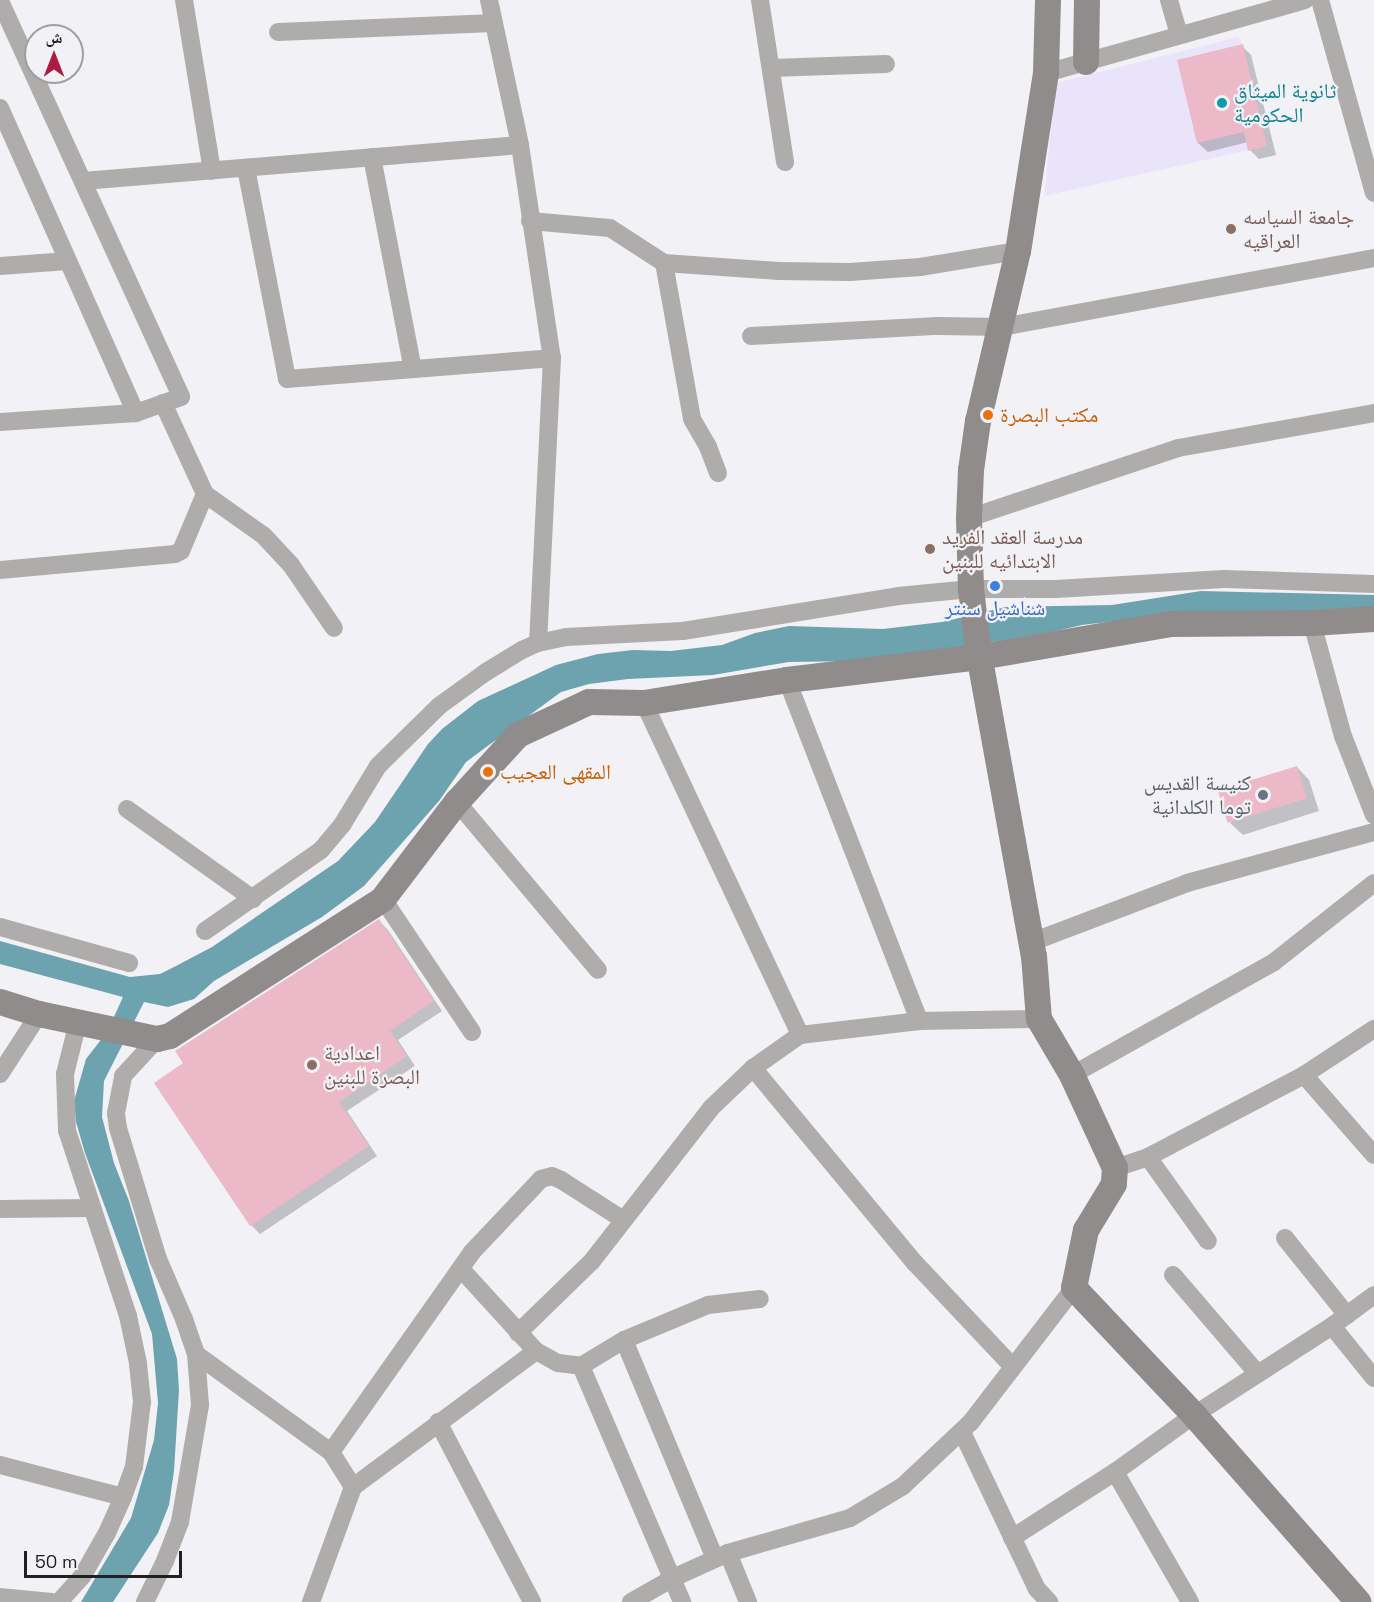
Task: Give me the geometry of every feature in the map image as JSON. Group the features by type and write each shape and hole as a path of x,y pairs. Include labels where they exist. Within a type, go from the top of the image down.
{"street":[{"path":"184,0 212,171"},
{"path":"489,0 520,145 552,358 538,643"},
{"path":"760,0 785,162"},
{"path":"631,1602 674,1578 722,1556 850,1518 903,1486 962,1432 1074,1288 1086,1230 1114,1184 1115,1168 1072,1075 1039,1019 1032,942 979,653 972,593 969,518 978,421 1002,327 1018,251 1046,73 1048,0"},
{"path":"1086,62 1087,0"},
{"path":"1169,0 1179,35"},
{"path":"1046,73 1305,0"},
{"path":"1320,0 1368,149 1374,193"},
{"path":"0,1 181,397 136,413 0,423"},
{"path":"278,32 494,23"},
{"path":"772,68 886,64"},
{"path":"0,108 136,413"},
{"path":"82,182 520,145"},
{"path":"372,158 413,369"},
{"path":"246,168 287,379 552,358"},
{"path":"530,221 610,228 663,262 779,271 850,272 920,267 1018,251"},
{"path":"751,336 938,326 1002,327 1374,258"},
{"path":"0,266 68,261"},
{"path":"663,262 692,419 708,447 718,473"},
{"path":"163,404 205,494 264,536 291,565 334,628"},
{"path":"969,518 1178,448 1374,414"},
{"path":"0,570 175,555 181,551 205,494"},
{"path":"205,931 321,850 342,825 378,766 439,706 486,672 538,643 566,637 683,631 898,596 1224,579 1374,584"},
{"path":"0,1002 39,1014 148,1037 170,1036 383,899 457,802 518,735 589,702 644,704 787,680 1171,624 1312,623 1374,619"},
{"path":"1312,623 1343,736 1374,815"},
{"path":"787,680 919,1021"},
{"path":"644,704 800,1035"},
{"path":"457,802 598,970"},
{"path":"127,809 253,899"},
{"path":"1032,942 1187,883 1374,832"},
{"path":"1072,1075 1274,962 1374,883"},
{"path":"383,899 472,1032"},
{"path":"0,927 129,963"},
{"path":"0,1074 39,1014"},
{"path":"518,1333 592,1261 622,1219 711,1108 753,1068 800,1035 919,1021 1039,1019"},
{"path":"59,1602 83,1575 107,1533 123,1497 134,1467 142,1401 138,1363 128,1316 67,1131 64,1104 65,1074 90,1024"},
{"path":"1115,1168 1148,1157 1304,1076 1374,1029"},
{"path":"145,1602 165,1561 180,1522 194,1453 200,1405 196,1354 184,1319 158,1259 116,1113 123,1076 148,1037"},
{"path":"753,1068 915,1263 1012,1366"},
{"path":"1304,1076 1374,1155"},
{"path":"1148,1157 1208,1241"},
{"path":"332,1452 472,1252 542,1179 552,1176 622,1219"},
{"path":"0,1209 92,1208"},
{"path":"1285,1238 1374,1378"},
{"path":"461,1269 536,1351 558,1363 581,1366 624,1340 708,1305 760,1299"},
{"path":"1173,1275 1258,1374"},
{"path":"1074,1288 1194,1415 1358,1602"},
{"path":"1012,1538 1115,1472 1194,1415 1374,1295"},
{"path":"624,1340 722,1556 748,1602"},
{"path":"311,1602 352,1488 536,1351"},
{"path":"196,1354 332,1452 352,1488"},
{"path":"581,1366 674,1578 682,1602"},
{"path":"438,1422 532,1602"},
{"path":"962,1432 1038,1589 1049,1602"},
{"path":"0,1464 123,1497"},
{"path":"1115,1472 1190,1602"},
{"path":"0,1597 52,1602"}],"shaded area":[{"path":"1238,37 1243,44 1267,146 1044,196 1056,83"}],"water":[{"path":"1201,591 1374,595 1374,609 1157,616 1082,625 1047,633 916,654 856,661 789,662 713,675 628,679 589,684 561,692 466,762 439,801 364,886 322,917 214,981 194,999 168,1007 144,1002 104,1081 102,1117 114,1163 129,1201 177,1359 179,1390 174,1471 169,1505 158,1533 113,1602 81,1602 131,1518 154,1440 158,1403 152,1334 85,1153 76,1122 74,1101 86,1059 107,1032 123,997 0,964 0,941 130,977 160,974 212,947 338,861 375,822 428,744 442,729 478,701 556,665 598,654 633,650 671,651 722,645 755,633 789,626 883,629 942,622 1006,607 1112,605"}],"building":[{"name":"ثانوية الميثاق الحكومية","path":"1243,44 1267,146 1248,151 1244,132 1197,143 1177,60"},
{"name":"كنيسة القديس توما الكلدانية","path":"1297,766 1307,799 1228,823 1218,790"},
{"path":"379,919 434,1001 390,1031 407,1056 339,1102 369,1146 250,1226 154,1083 183,1063 175,1051"}],"place":[{"name":"ثانوية الميثاق الحكومية","path":"1222,103"},
{"name":"جامعة السياسه العراقيه","path":"1231,229"},
{"name":"مكتب البصرة","path":"988,415"},
{"name":"مدرسة العقد الفريد الابتدائيه للبنين","path":"930,549"},
{"name":"شناشيل سنتر","path":"995,586"},
{"name":"المقهى العجيب","path":"488,772"},
{"name":"كنيسة القديس توما الكلدانية","path":"1263,795"},
{"name":"اعدادية البصرة للبنين","path":"312,1065"}]}
